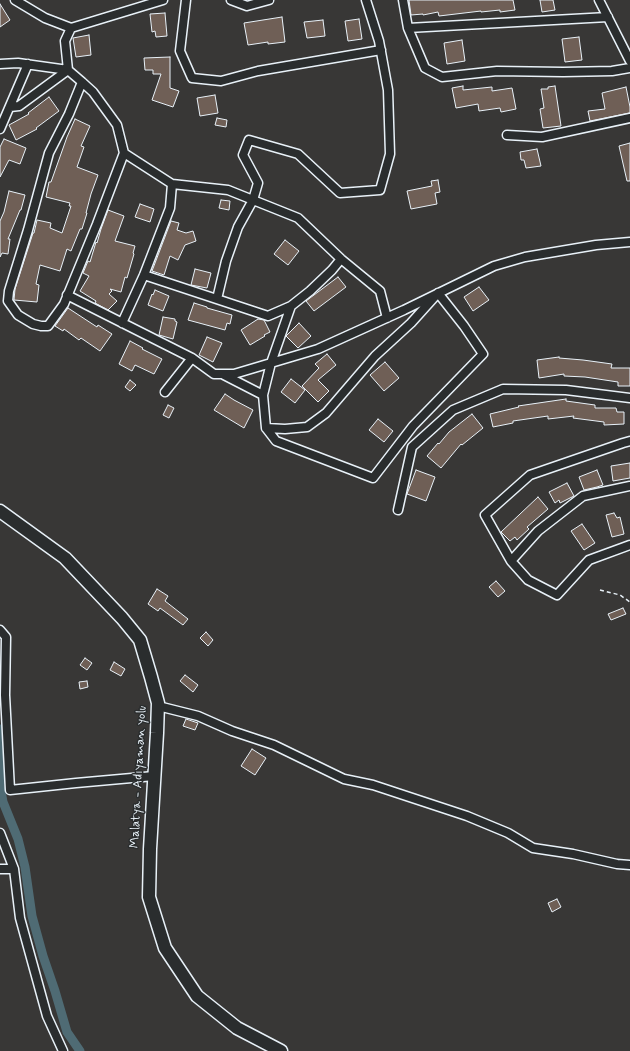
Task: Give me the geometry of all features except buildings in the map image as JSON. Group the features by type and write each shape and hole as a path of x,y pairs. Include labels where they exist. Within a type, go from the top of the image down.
{"main road":[{"name":"Malatya - Adıyaman yolu","path":"0,511 66,558 122,618 140,640 158,706 150,849 149,897 165,948 197,996 237,1028 281,1051"}],"street":[{"path":"15,0 44,18 71,28 163,0"},
{"path":"186,0 180,51 192,78 221,81 258,71 380,50"},
{"path":"231,0 247,6 269,0"},
{"path":"217,299 226,261 238,227 253,200 258,182 243,155 249,140 298,154 340,193 380,190 390,154 388,90 379,41 366,0"},
{"path":"404,0 408,28 425,68 442,77 497,71 570,72 612,71 630,68"},
{"path":"599,0 630,61"},
{"path":"408,28 608,17"},
{"path":"68,70 65,41 71,28"},
{"path":"0,64 18,63 68,70 82,82 93,92 117,125 124,153 98,224 64,304 48,326 41,326 33,324 18,315 4,300 9,291 28,230 49,153 69,114 82,82"},
{"path":"0,129 28,64"},
{"path":"10,107 20,106 68,70"},
{"path":"508,135 542,136 630,118"},
{"path":"124,153 172,184 228,190 298,218 341,259 380,291 387,318"},
{"path":"122,323 144,274 170,208 172,184"},
{"path":"67,295 192,358 214,374 234,374 318,349 387,318 494,266 525,257 596,244 630,242"},
{"path":"144,274 268,316 291,306 310,291 341,259"},
{"path":"291,306 271,363 263,395 266,428 276,441 373,478 413,426 483,354 464,326 438,293"},
{"path":"266,428 285,429 307,427 326,413 375,356 438,293"},
{"path":"165,392 192,358"},
{"path":"222,374 263,395"},
{"path":"398,510 412,447 453,410 503,389 566,390 630,398"},
{"path":"630,441 623,442 530,475 485,515 511,561 528,580 557,595 589,560 630,545"},
{"path":"511,561 538,531 583,496 630,486"},
{"path":"0,630 6,638 5,695 10,790 154,776"},
{"path":"158,706 198,716 232,731 274,745 344,779 373,785 467,816 508,833 533,848 573,854 617,864 630,865"},
{"path":"0,833 14,869 20,918 47,1016 63,1051"},
{"path":"0,869 14,869"}],"path":[{"path":"600,590 620,595 630,602"}],"waterway":[{"path":"0,729 4,757 0,785 3,802 18,839 25,867 32,916 43,956 67,1032 80,1051"}]}
